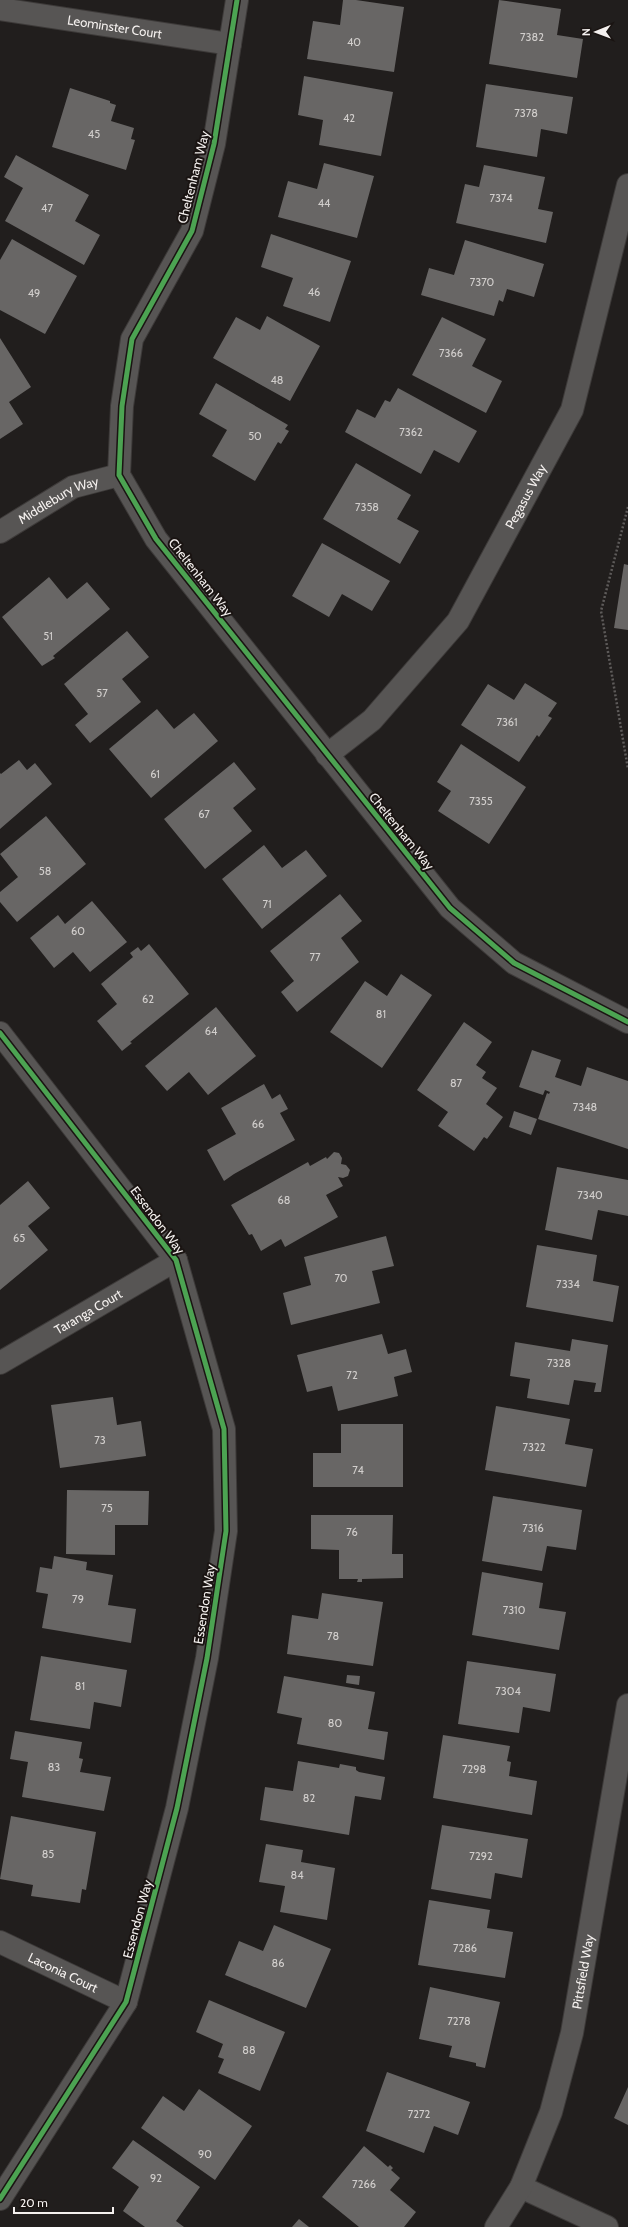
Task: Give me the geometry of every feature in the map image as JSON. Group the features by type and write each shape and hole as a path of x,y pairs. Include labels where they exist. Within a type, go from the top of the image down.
{"street":[{"name":"Cheltenham Way","path":"237,0 214,144 192,231 132,339 122,406 120,475 156,539 450,908 514,963 628,1022"},
{"name":"Leominster Court","path":"0,9 230,44"},
{"name":"Pegasus Way","path":"327,755 372,720 458,621 572,410 628,185"},
{"name":"Middlebury Way","path":"0,532 73,487 120,475"},
{"name":"Essendon Way","path":"0,1033 176,1260 224,1429 226,1531 207,1658 177,1808 126,2002 0,2199"},
{"name":"Taranga Court","path":"0,1363 176,1260"},
{"name":"Pittsfield Way","path":"496,2227 521,2187 551,2112 572,2033 620,1805 628,1704"},
{"name":"Laconia Court","path":"0,1942 126,2002"},
{"path":"521,2187 607,2227"}],"path":[{"path":"628,506 601,611 628,769"}],"building":[{"path":"343,0 356,0 404,7 394,72 307,59 313,21 340,25"},
{"path":"499,0 561,9 557,35 583,39 577,78 489,64"},
{"path":"304,76 393,92 381,156 319,145 323,120 298,115"},
{"path":"486,84 573,97 567,134 541,129 537,157 476,147"},
{"path":"70,88 110,101 110,103 116,105 111,121 134,128 131,139 135,140 126,170 52,147"},
{"path":"16,155 89,195 75,221 100,235 84,265 5,221 23,188 4,177"},
{"path":"324,163 374,176 357,238 278,217 288,181 317,189"},
{"path":"484,165 545,177 538,209 553,212 546,243 456,223 465,184 479,187"},
{"path":"271,234 351,261 330,322 283,306 293,278 261,267"},
{"path":"12,239 77,276 45,334 0,310 0,260"},
{"path":"465,240 544,264 534,297 507,289 503,302 499,300 494,316 421,295 429,268 454,275"},
{"path":"267,316 320,346 290,401 213,358 236,317 260,330"},
{"path":"442,317 486,339 472,366 502,381 486,413 412,375"},
{"path":"0,338 31,387 9,402 23,424 0,439"},
{"path":"216,383 288,425 285,429 289,431 281,444 278,442 255,481 212,456 227,430 199,414"},
{"path":"398,388 477,431 459,463 434,450 421,474 345,432 357,409 375,418 385,400 390,402"},
{"path":"356,463 411,495 397,519 419,531 400,564 323,519"},
{"path":"322,543 390,581 372,611 342,594 329,617 292,596"},
{"path":"624,564 628,565 628,630 614,628"},
{"path":"49,577 67,599 87,582 110,609 53,656 55,658 42,666 2,617"},
{"path":"127,631 149,657 122,679 141,702 90,743 75,725 88,714 64,684"},
{"path":"525,683 557,703 548,716 552,718 539,737 537,735 519,762 461,725 488,684 514,700"},
{"path":"157,709 174,729 194,713 218,741 151,798 109,749"},
{"path":"461,744 526,787 489,844 438,811 451,791 437,782"},
{"path":"19,760 27,770 35,763 52,784 0,829 0,773 1,774"},
{"path":"234,762 256,789 233,808 252,831 205,869 164,819"},
{"path":"46,816 86,864 17,922 0,902 0,892 18,877 0,854"},
{"path":"264,845 282,868 306,850 327,876 262,929 222,879"},
{"path":"340,894 362,921 341,938 359,962 297,1012 281,992 294,981 270,951"},
{"path":"92,901 127,942 90,972 73,952 54,968 30,938 58,915 65,924"},
{"path":"149,944 189,994 130,1042 132,1043 122,1051 97,1021 117,1004 101,984 133,957 130,953 138,947 141,951"},
{"path":"401,974 432,995 382,1068 330,1032 365,981 387,996"},
{"path":"216,1007 256,1056 208,1095 189,1072 167,1091 145,1066"},
{"path":"464,1022 492,1042 476,1065 486,1072 482,1078 497,1088 486,1104 503,1117 487,1139 484,1137 474,1151 438,1126 448,1112 417,1090"},
{"path":"532,1050 561,1060 555,1077 581,1086 587,1067 628,1081 628,1149 538,1119 547,1093 549,1094 550,1092 545,1090 543,1095 519,1087"},
{"path":"264,1084 272,1099 280,1094 288,1109 280,1113 295,1140 224,1181 207,1150 236,1134 221,1108"},
{"path":"514,1111 537,1119 531,1135 509,1127"},
{"path":"334,1152 339,1153 342,1158 341,1164 346,1165 350,1170 348,1176 343,1178 338,1177 343,1186 326,1195 338,1217 285,1247 281,1239 261,1251 252,1234 249,1235 231,1205 308,1162 310,1166 326,1157 327,1159"},
{"path":"557,1167 628,1180 628,1216 598,1210 592,1240 545,1230"},
{"path":"28,1181 50,1208 28,1226 48,1250 0,1290 0,1205"},
{"path":"386,1236 394,1266 372,1271 380,1303 291,1325 283,1293 311,1285 304,1257"},
{"path":"537,1245 597,1255 593,1281 619,1286 613,1322 526,1307"},
{"path":"382,1334 388,1354 406,1349 412,1372 394,1377 398,1396 338,1411 332,1386 307,1392 297,1355"},
{"path":"572,1339 608,1345 601,1392 594,1392 596,1383 574,1380 569,1405 527,1398 530,1379 510,1376 515,1342 570,1351"},
{"path":"113,1397 117,1425 141,1421 146,1456 60,1468 51,1405"},
{"path":"496,1406 570,1419 565,1444 593,1449 586,1487 485,1470"},
{"path":"341,1424 403,1424 403,1487 313,1487 313,1453 341,1453"},
{"path":"67,1490 149,1491 148,1525 115,1525 115,1555 66,1554"},
{"path":"493,1496 582,1510 576,1550 547,1546 542,1571 482,1561"},
{"path":"311,1515 393,1515 392,1554 403,1554 403,1578 362,1579 362,1582 357,1582 358,1579 339,1579 339,1550 311,1549"},
{"path":"54,1556 87,1562 86,1570 113,1575 108,1605 136,1609 131,1643 42,1628 48,1594 36,1592 40,1567 52,1569"},
{"path":"482,1572 543,1583 539,1608 566,1612 559,1650 472,1635"},
{"path":"322,1593 383,1602 373,1666 287,1654 292,1615 318,1619"},
{"path":"41,1656 127,1670 121,1707 94,1702 90,1729 30,1720"},
{"path":"467,1661 556,1674 550,1712 523,1707 519,1733 458,1724"},
{"path":"347,1675 360,1676 359,1685 346,1683"},
{"path":"284,1676 375,1692 368,1729 388,1732 384,1760 297,1744 302,1718 277,1713"},
{"path":"15,1731 82,1742 79,1758 83,1759 80,1772 111,1777 104,1811 22,1797 28,1762 10,1759"},
{"path":"443,1735 510,1746 507,1761 511,1762 509,1776 537,1781 532,1815 433,1798"},
{"path":"298,1761 339,1768 340,1764 356,1767 356,1770 359,1772 385,1777 381,1800 355,1796 349,1835 260,1820 265,1787 293,1791"},
{"path":"11,1816 96,1832 86,1890 82,1889 80,1903 31,1896 33,1885 0,1879"},
{"path":"442,1825 528,1839 522,1878 495,1873 491,1899 431,1889"},
{"path":"266,1844 303,1850 301,1862 335,1868 327,1920 280,1912 285,1886 259,1882"},
{"path":"429,1900 490,1910 487,1928 513,1932 505,1978 418,1965"},
{"path":"274,1925 331,1949 306,2008 225,1975 239,1941 263,1951"},
{"path":"430,1987 500,2002 485,2068 476,2066 476,2063 449,2057 452,2046 419,2039"},
{"path":"209,2000 285,2032 260,2091 218,2073 224,2059 218,2057 223,2044 196,2032"},
{"path":"387,2072 470,2102 458,2135 434,2126 424,2153 366,2131"},
{"path":"628,2087 628,2125 614,2118"},
{"path":"199,2089 252,2126 215,2180 141,2128 163,2096 184,2111"},
{"path":"133,2140 200,2187 176,2221 184,2227 145,2227 123,2211 139,2187 112,2168"},
{"path":"364,2146 388,2167 390,2165 393,2168 391,2170 400,2178 390,2190 416,2212 404,2227 359,2227 322,2197"},
{"path":"299,2219 309,2227 292,2227"}],"cycle path":[{"path":"237,0 214,144 192,231 132,339 122,406 119,475 156,539 450,908 514,963 628,1022"},
{"path":"0,1033 176,1260 224,1429 226,1531 207,1658 177,1808 126,2002 0,2199"}]}
